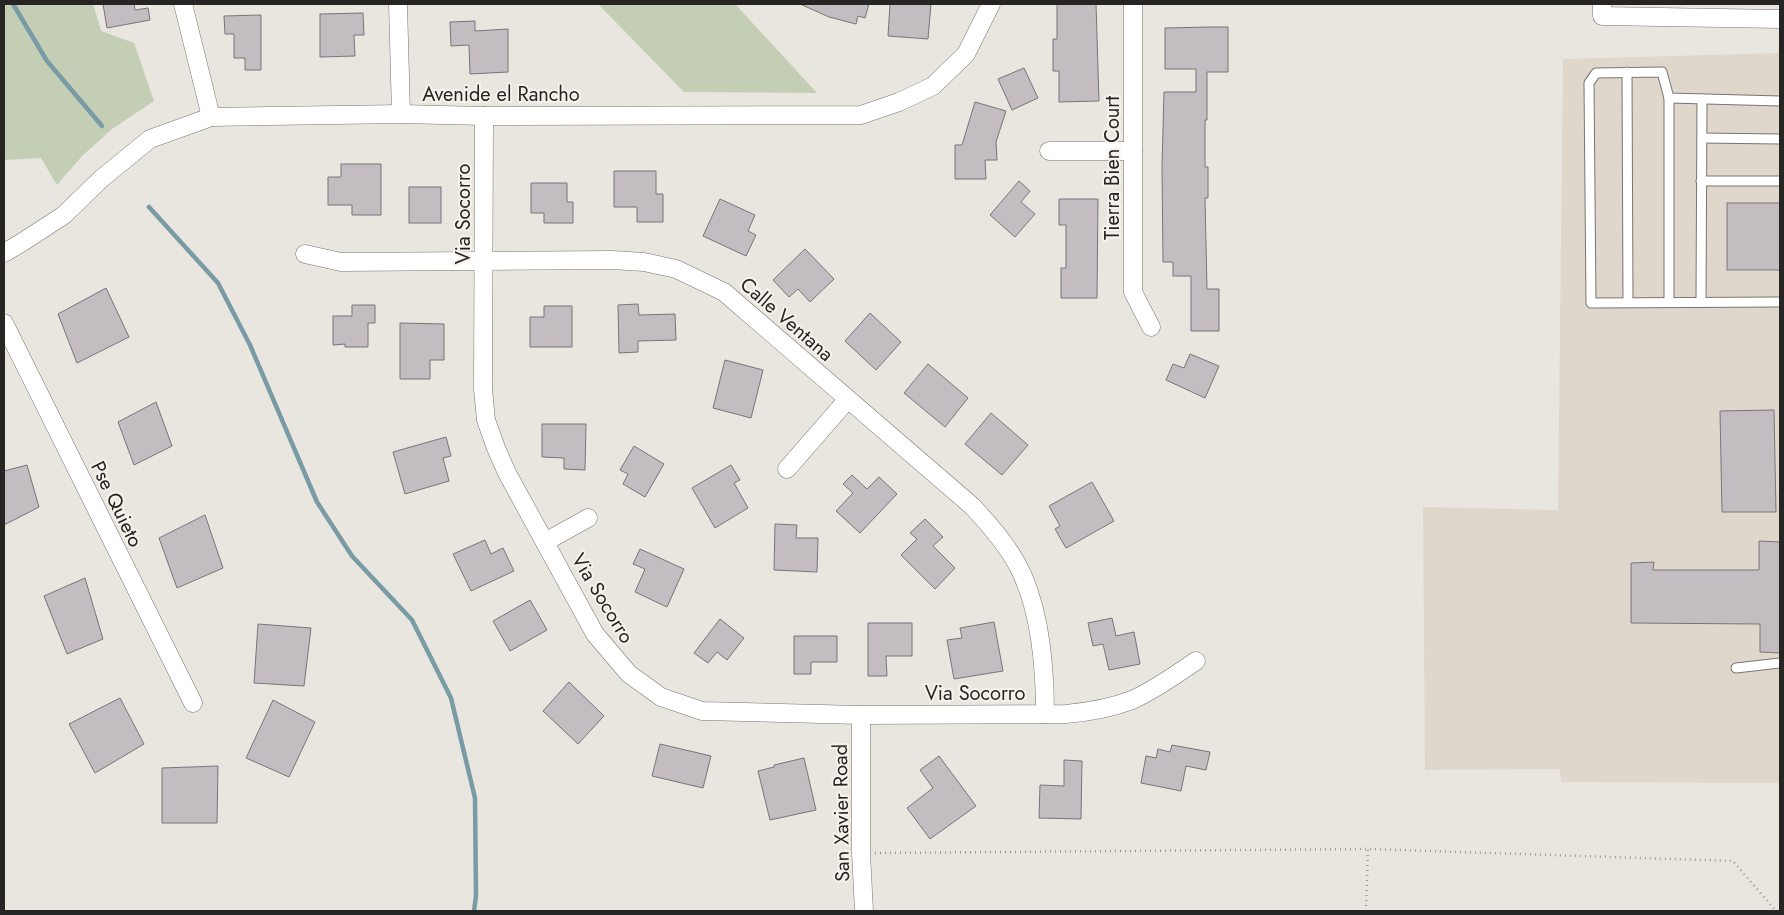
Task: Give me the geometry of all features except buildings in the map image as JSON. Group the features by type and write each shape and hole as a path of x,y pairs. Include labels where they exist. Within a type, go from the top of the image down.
{"street":[{"path":"183,4 211,117"},
{"path":"398,4 401,114"},
{"name":"Avenide el Rancho","path":"4,253 64,215 100,179 150,139 211,117 401,114 484,116 861,115 899,102 932,86 966,54 991,4"},
{"name":"Tierra Bien Court","path":"1133,4 1133,292 1151,328"},
{"path":"1602,10 1780,19"},
{"name":"Via Socorro","path":"484,116 483,389 486,420 507,473 595,634 628,674 661,697 702,711 861,715 1066,714 1090,712 1131,700 1196,661"},
{"path":"1049,151 1133,151"},
{"name":"Calle Ventana","path":"305,254 341,262 612,260 644,262 676,269 724,292 972,506 996,531 1018,565 1031,600 1040,638 1044,676 1044,714"},
{"name":"Pse Quieto","path":"4,323 193,703"},
{"path":"787,469 848,399"},
{"path":"545,542 588,518"},
{"name":"San Xavier Road","path":"861,715 861,853 864,911"}],"lane":[{"path":"1627,72 1628,302"},
{"path":"1669,302 1668,98 1662,72 1596,73 1588,83 1591,303 1780,302"},
{"path":"1668,98 1780,101"},
{"path":"1701,302 1702,99"},
{"path":"1702,138 1780,139"},
{"path":"1701,182 1780,181"},
{"path":"1736,668 1780,663"}],"path":[{"path":"1366,911 1368,849"},
{"path":"861,853 1368,849 1733,861 1776,911"}],"shaded area":[{"path":"1780,53 1780,783 1561,782 1560,769 1425,770 1423,507 1558,510 1563,59"}],"green space":[{"path":"4,4 93,4 101,31 134,43 154,101 112,129 82,156 57,185 41,158 4,160"},
{"path":"598,4 735,4 817,93 684,92"}],"waterway":[{"path":"13,4 47,61 102,126"},
{"path":"149,207 218,283 250,345 317,502 352,556 412,620 451,698 475,798 476,896 474,911"}]}
